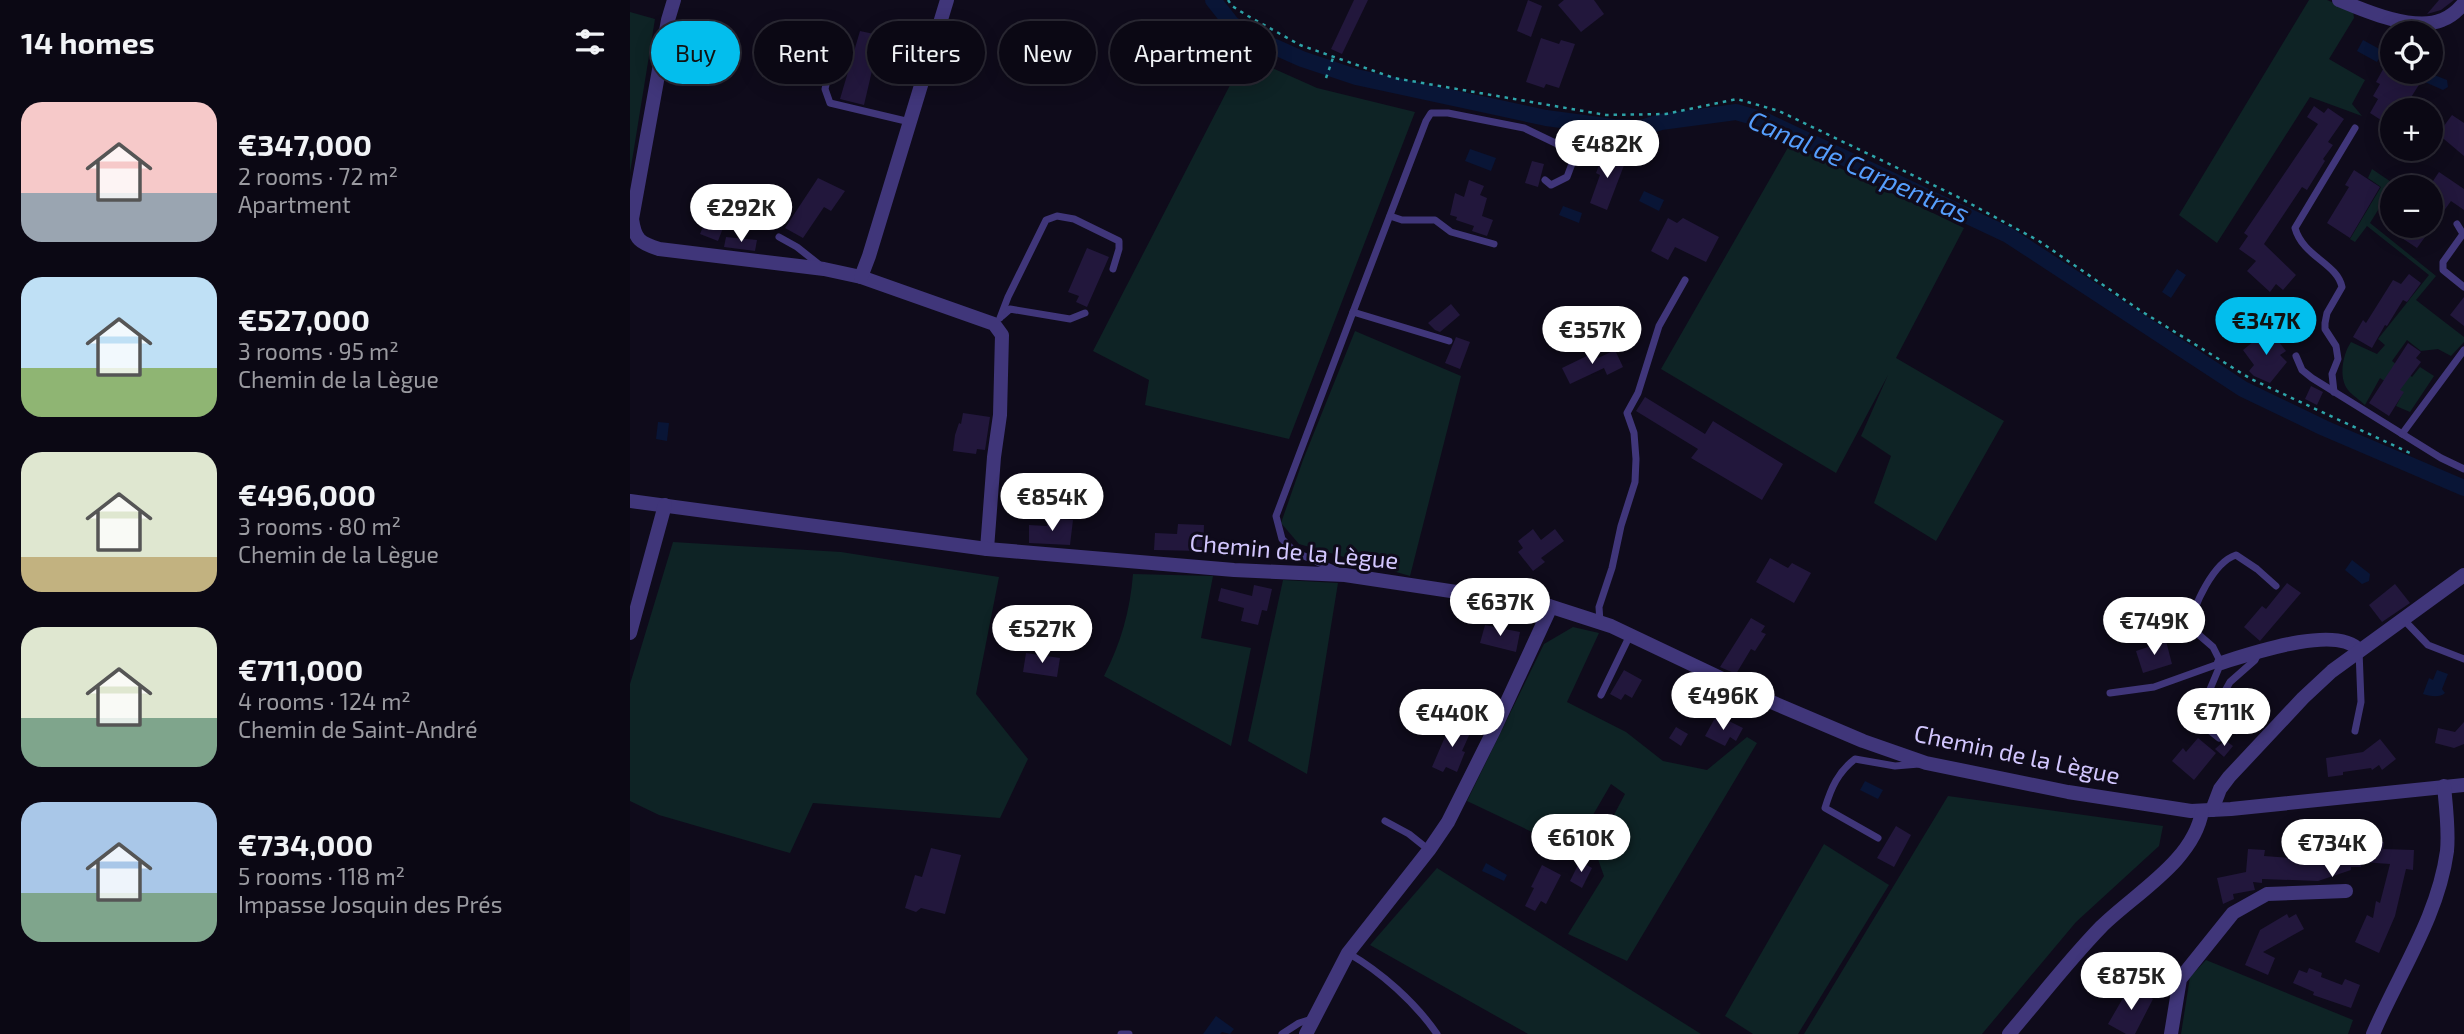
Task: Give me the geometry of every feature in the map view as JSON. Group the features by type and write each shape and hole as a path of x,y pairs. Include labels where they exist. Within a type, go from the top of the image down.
{"street":[{"path":"674,0 668,20 632,219 634,233 643,244 659,249 824,269 861,277 997,321 1002,335 1001,401 987,549"},
{"path":"941,21 947,0"},
{"path":"2339,0 2364,11 2405,22 2424,23 2443,20 2464,3"},
{"path":"861,277 922,84"},
{"name":"Chemin de la Lègue","path":"630,501 987,549 1234,570 1345,575 1549,606 1600,622 1769,701 1863,741 1926,763 2068,792 2192,811 2464,785"},
{"path":"630,633 665,505"},
{"path":"2009,1034 2101,927 2173,862 2195,833 2229,777 2303,698 2359,650 2464,575"},
{"path":"1306,1034 1348,953 1448,822 1494,730 1549,606"},
{"path":"2221,663 2259,651 2328,639 2354,644 2359,650"},
{"path":"2373,1034 2434,903 2448,830 2444,786"},
{"path":"2171,1034 2180,979 2233,913 2267,894 2346,891"}],"lane":[{"path":"826,84 825,89 830,103 910,122"},
{"path":"1345,575 1295,552 1282,540 1276,516 1426,121 1432,113 1448,114 1524,128 1576,153 1567,177 1551,185 1545,180"},
{"path":"2334,392 2332,374 2338,359 2336,346 2325,329 2325,323 2342,287 2335,274 2299,242 2295,228 2355,128"},
{"path":"997,321 1046,220 1058,216 1074,219 1119,241 1113,268"},
{"path":"1390,216 1435,220 1451,232 1494,244"},
{"path":"2457,225 2463,234 2443,262 2443,270 2464,287"},
{"path":"779,237 797,247 824,269"},
{"path":"1600,622 1599,607 1634,482 1634,433 1627,413 1638,393 1659,326 1685,280"},
{"path":"997,321 1010,309 1070,319 1085,313"},
{"path":"1353,312 1449,341"},
{"path":"2402,434 2464,350"},
{"path":"2296,356 2302,370 2334,392 2441,458 2464,469"},
{"path":"2219,738 2204,726 2200,713 2221,663 2213,647 2191,628 2192,615 2219,564 2227,558 2236,555 2276,586"},
{"path":"2403,619 2428,645 2464,659"},
{"path":"1601,695 1630,635"},
{"path":"2355,731 2361,702 2359,650"},
{"path":"2221,698 2231,682 2255,660 2259,651"},
{"path":"2110,693 2154,687 2221,663"},
{"path":"1702,699 1733,710 1752,711 1763,707 1769,701"},
{"path":"1878,838 1825,808 1831,788 1845,767 1855,759 1895,766 1926,763"},
{"path":"1385,821 1409,834 1429,850"},
{"path":"1348,953 1362,961 1402,995 1437,1034"},
{"path":"1282,1034 1299,1023 1314,1019"},
{"path":"1121,1034 1129,1034"}],"path":[{"path":"1228,0 1231,6 1300,45 1394,78 1606,116 1666,114 1737,99 1779,111 1958,197 2039,241 2141,311 2251,379 2421,458"},
{"path":"1325,78 1333,58"}],"green space":[{"path":"2309,0 2327,0 2353,11 2354,18 2329,59 2365,80 2352,104 2362,116 2310,97 2217,243 2179,215"},
{"path":"630,12 655,19 651,21 651,44 630,173"},
{"path":"1276,70 1317,88 1415,112 1289,439 1145,405 1149,380 1093,351 1231,84 1276,84"},
{"path":"1790,144 1964,228 1896,358 2004,421 1936,541 1874,503 1891,456 1861,436 1888,375 1836,473 1661,369"},
{"path":"2372,169 2381,175 2380,186 2368,178"},
{"path":"2380,189 2380,207 2370,223 2380,231 2380,236 2367,226 2355,242 2350,239"},
{"path":"2382,238 2389,238 2436,276 2416,300 2464,337 2464,342 2451,356 2438,349 2421,351 2407,340 2392,361 2412,377 2420,367 2434,376 2410,412 2396,406 2403,393 2380,378 2365,405 2348,390 2343,379 2344,359 2351,342 2377,354 2385,345 2378,339 2429,275"},
{"path":"1355,331 1461,376 1410,576 1299,544 1281,523 1303,460"},
{"path":"673,542 841,552 999,577 976,694 1028,759 1000,818 813,803 790,853 659,815 630,801 630,684"},
{"path":"1133,574 1213,576 1201,638 1251,648 1231,746 1104,676 1124,626"},
{"path":"1283,580 1338,583 1307,774 1248,741"},
{"path":"1573,627 1599,633 1567,702 1626,732 1663,761 1707,770 1747,737 1757,743 1627,961 1568,934 1604,876 1595,851 1625,794 1611,784 1572,851 1467,801 1544,644"},
{"path":"1948,796 2163,826 2159,846 2076,922 1982,1034 1804,1034"},
{"path":"1824,844 1889,885 1798,1034 1753,1034 1725,1016"},
{"path":"1437,868 1701,1034 1528,1034 1370,945"},
{"path":"2206,960 2353,1020 2348,1034 2181,1034 2190,977"}],"water":[{"path":"2363,40 2380,49 2380,56 2377,62 2357,51"},
{"path":"2443,78 2447,80 2448,87 2443,90 2430,84 2443,84"},
{"path":"1470,149 1496,158 1491,171 1465,161"},
{"path":"1644,191 1664,200 1659,211 1639,201"},
{"path":"1563,206 1582,213 1579,223 1559,215"},
{"path":"2177,269 2186,275 2171,298 2162,292"},
{"path":"658,422 669,423 667,441 656,439"},
{"path":"2352,560 2370,574 2369,581 2362,584 2345,570"},
{"path":"2127,604 2137,610 2124,629 2118,629 2115,623"},
{"path":"2437,670 2448,674 2442,689 2445,693 2437,696 2423,694 2429,678 2433,680"},
{"path":"1865,781 1883,790 1878,799 1860,790"},
{"path":"1486,863 1507,875 1504,881 1482,871"},
{"path":"2119,958 2137,968 2131,979 2112,968 2112,962"},
{"path":"1216,1016 1234,1029 1230,1034 1203,1034"}],"building":[{"path":"1354,0 1368,0 1342,54 1331,49"},
{"path":"1528,0 1542,6 1531,37 1517,31"},
{"path":"1564,0 1594,0 1604,14 1581,32 1558,5"},
{"path":"2439,0 2454,0 2441,10 2427,14"},
{"path":"860,31 867,32 869,84 864,105 840,99 844,84 853,84 853,55"},
{"path":"1541,38 1559,44 1561,40 1575,44 1559,88 1546,84 1544,88 1526,82"},
{"path":"2380,84 2419,84 2411,98 2380,98 2380,119 2370,113 2378,99 2373,96"},
{"path":"2314,106 2324,113 2328,108 2344,119 2328,142 2333,145 2307,190 2302,187 2264,244 2296,275 2283,290 2276,284 2270,292 2247,271 2256,261 2239,249 2248,236 2244,233 2318,124 2307,117"},
{"path":"2452,115 2464,123 2464,156 2443,138 2443,127"},
{"path":"1604,152 1626,160 1607,210 1590,203 1600,175 1596,173"},
{"path":"1532,161 1544,164 1538,187 1525,183"},
{"path":"2354,170 2380,187 2350,238 2327,223 2349,187 2345,185"},
{"path":"2439,172 2464,189 2464,210 2451,201 2443,212 2443,175 2437,175"},
{"path":"818,178 845,191 831,211 824,207 803,238 785,228"},
{"path":"1469,180 1484,186 1480,195 1487,198 1482,216 1493,220 1487,236 1472,231 1474,226 1450,215 1455,193 1464,197"},
{"path":"703,191 724,199 720,212 728,215 718,241 700,234 705,222 693,217"},
{"path":"1668,218 1677,223 1683,218 1719,237 1706,262 1675,247 1668,260 1651,251"},
{"path":"726,237 757,240 755,251 724,247"},
{"path":"2402,238 2424,238 2417,248"},
{"path":"1087,248 1109,257 1087,307 1076,302 1079,296 1068,292"},
{"path":"2409,274 2421,283 2407,302 2403,300 2372,348 2353,337 2363,320 2366,323 2393,280 2401,284"},
{"path":"2464,297 2464,326 2450,315"},
{"path":"1451,304 1460,315 1440,332 1435,330 1428,323"},
{"path":"2269,329 2286,351 2280,355 2287,362 2270,383 2249,371 2254,365 2243,350"},
{"path":"1456,337 1470,342 1460,369 1445,363"},
{"path":"2408,343 2421,352 2416,358 2421,362 2400,390 2404,392 2389,416 2369,403"},
{"path":"1615,350 1623,367 1607,375 1604,368 1570,384 1562,368 1595,352 1598,358"},
{"path":"2311,386 2323,392 2317,405 2305,399"},
{"path":"1645,397 1705,434 1713,421 1783,464 1762,500 1691,458 1698,449 1636,411"},
{"path":"963,413 990,417 985,450 977,449 976,454 953,451 955,435"},
{"path":"1048,518 1073,520 1070,545 1029,543 1029,525 1047,526"},
{"path":"1178,524 1204,525 1203,551 1154,550 1155,533 1177,534"},
{"path":"1533,529 1541,540 1555,529 1564,541 1541,558 1545,562 1533,571 1518,552 1523,548 1518,541"},
{"path":"1770,558 1788,568 1792,563 1811,573 1794,603 1756,582"},
{"path":"2287,583 2301,593 2260,641 2244,627 2262,606 2266,609"},
{"path":"2395,584 2410,603 2382,622 2369,605"},
{"path":"1254,585 1272,589 1267,611 1262,610 1258,625 1241,621 1244,608 1218,601 1221,588 1252,596"},
{"path":"1751,618 1765,626 1761,632 1766,634 1755,651 1751,649 1736,674 1720,667"},
{"path":"1485,625 1520,632 1516,652 1480,643"},
{"path":"2166,641 2172,664 2143,673 2136,651"},
{"path":"1026,653 1060,658 1057,677 1023,672"},
{"path":"1624,670 1642,680 1632,698 1625,694 1621,700 1610,694"},
{"path":"2240,691 2260,707 2237,735 2213,716 2225,702 2229,705"},
{"path":"1715,718 1727,725 1729,721 1743,728 1736,741 1730,737 1725,746 1705,736"},
{"path":"2464,722 2464,744 2454,748 2435,743 2438,728 2455,732"},
{"path":"1451,723 1471,731 1457,772 1446,767 1443,772 1432,767"},
{"path":"1676,727 1688,734 1681,746 1669,738"},
{"path":"2198,738 2216,753 2194,780 2172,761 2183,748 2186,752"},
{"path":"2380,739 2396,759 2382,770 2379,765 2372,770 2343,772 2343,775 2328,777 2326,758 2363,752"},
{"path":"2225,740 2233,746 2224,757 2215,749"},
{"path":"1896,826 1911,835 1894,867 1877,858"},
{"path":"2359,835 2370,836 2370,841 2384,842 2383,849 2414,850 2413,870 2406,869 2395,916 2379,953 2355,942 2367,915 2373,918 2376,901 2380,903 2390,864 2362,862 2361,867 2351,867 2351,870 2318,881 2262,879 2262,883 2253,882 2255,890 2233,894 2234,899 2223,904 2217,878 2246,872 2248,849 2265,850 2264,856 2330,861 2331,844 2358,845"},
{"path":"931,848 961,855 945,914 921,908 916,912 905,908 915,875 922,877"},
{"path":"1580,861 1592,868 1582,888 1570,881"},
{"path":"1542,865 1561,875 1546,904 1541,901 1535,911 1525,906"},
{"path":"2287,914 2289,918 2296,914 2304,929 2263,952 2275,958 2268,975 2245,965 2260,930"},
{"path":"2309,968 2322,973 2321,977 2342,985 2345,979 2360,985 2351,1008 2313,995 2314,992 2293,983 2299,970 2307,973"},
{"path":"2135,988 2153,999 2135,1034 2126,1034 2108,1024 2123,998 2130,996"}],"waterway":[{"name":"Canal de Carpentras","path":"1213,0 1232,24 1250,36 1302,59 1356,77 1546,118 1614,127 1641,128 1661,122 1736,112 1764,120 2008,235 2243,389 2324,428 2464,488"}]}
